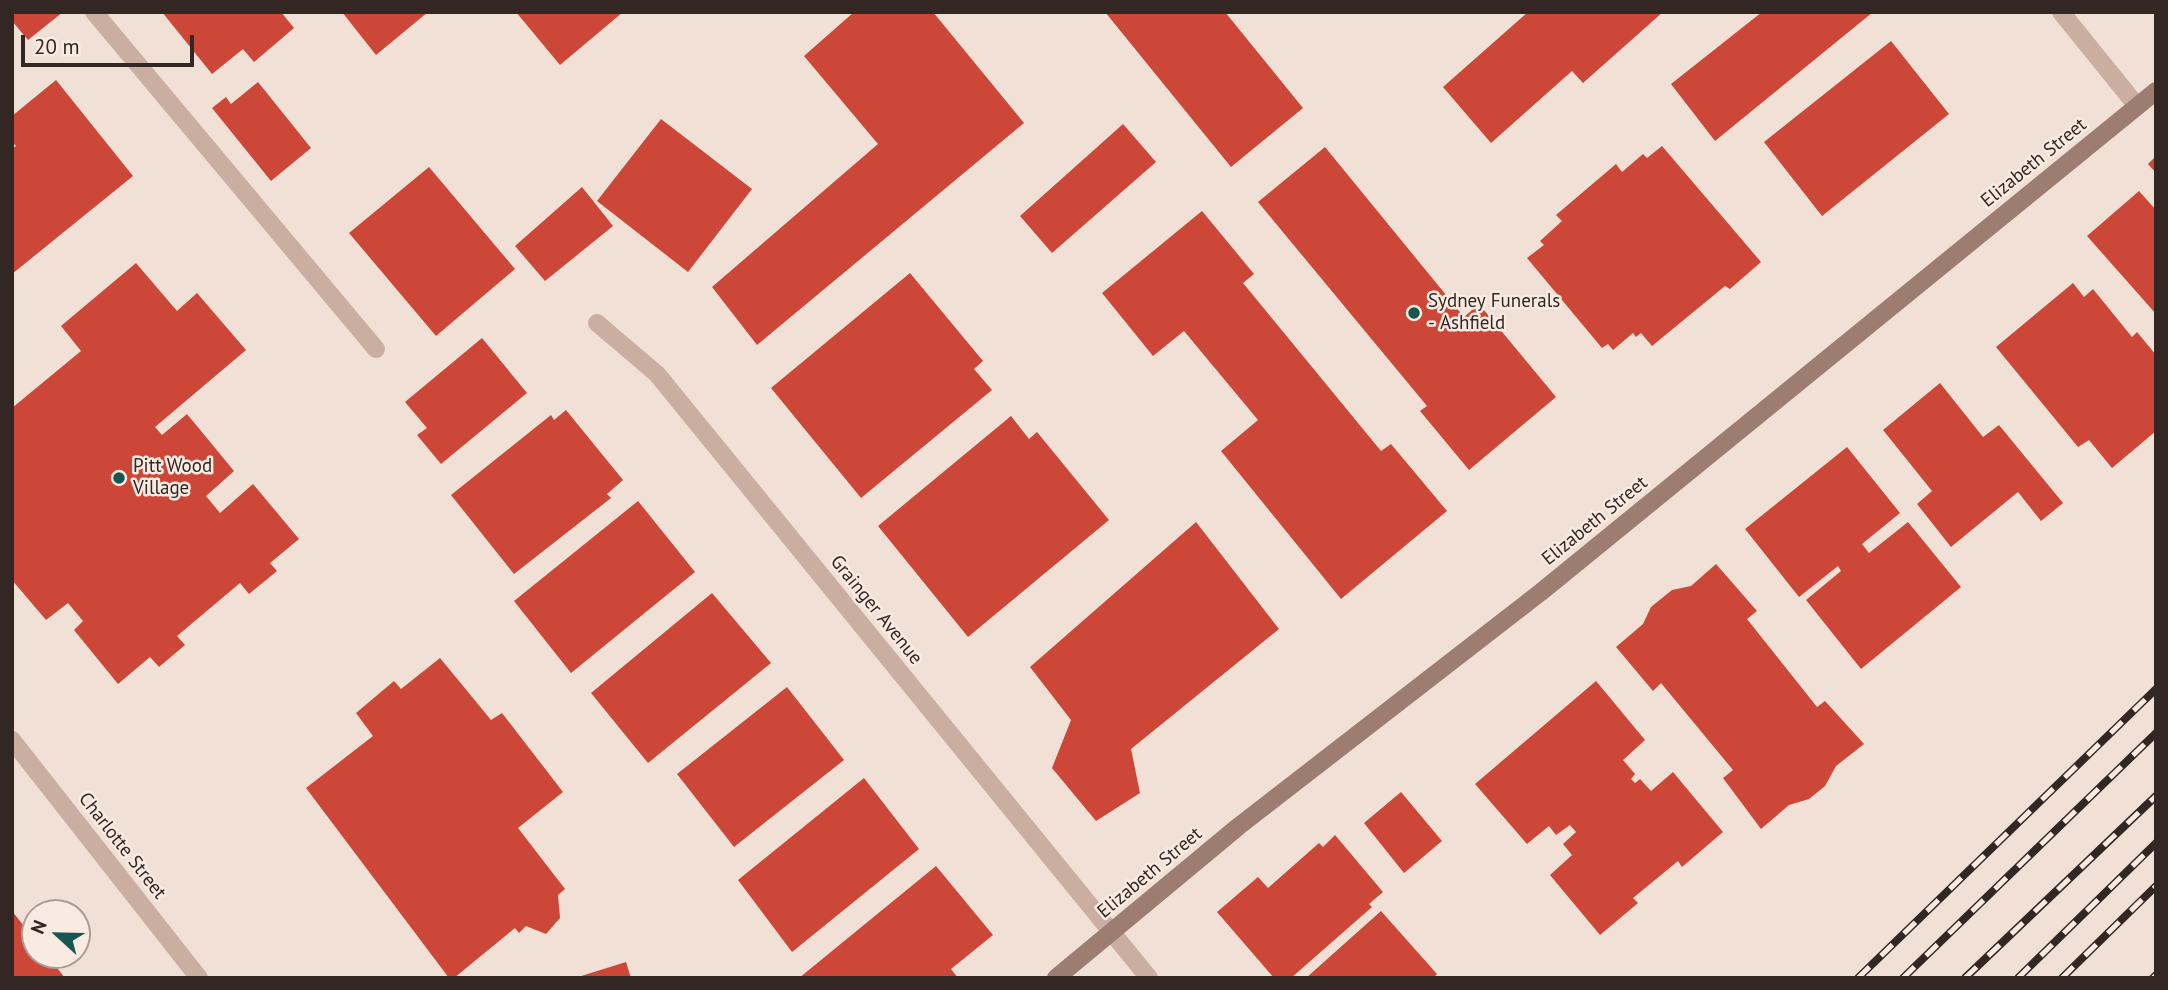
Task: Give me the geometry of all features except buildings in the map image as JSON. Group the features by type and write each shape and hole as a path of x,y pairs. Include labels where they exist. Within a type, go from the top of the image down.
{"main road":[{"name":"Elizabeth Street","path":"1056,978 1239,826 1541,592 2156,91"}],"street":[{"path":"94,12 376,349"},
{"path":"2061,12 2137,106"},
{"name":"Grainger Avenue","path":"597,323 657,374 1149,978"},
{"name":"Charlotte Street","path":"12,740 200,978"}],"railway":[{"path":"1858,978 2156,689"},
{"path":"1903,978 2156,733"},
{"path":"1965,978 2156,796"},
{"path":"2018,978 2156,843"},
{"path":"2062,978 2156,886"},
{"path":"2153,978 2156,975"}],"place":[{"name":"Sydney Funerals - Ashfield","path":"1414,313"},
{"name":"Pitt Wood Village","path":"119,478"}]}
